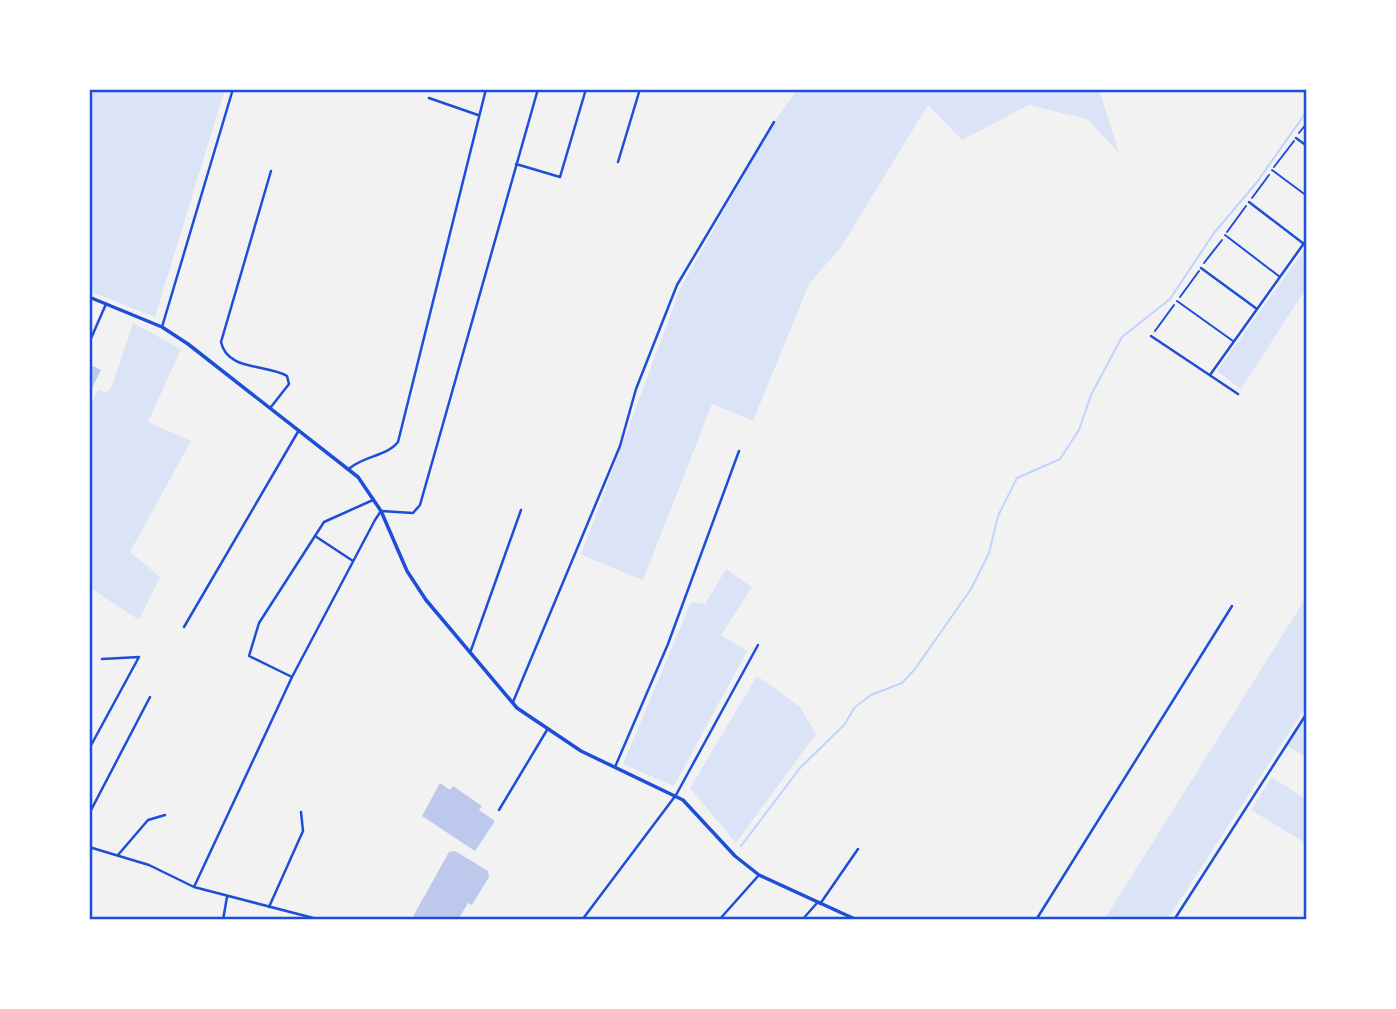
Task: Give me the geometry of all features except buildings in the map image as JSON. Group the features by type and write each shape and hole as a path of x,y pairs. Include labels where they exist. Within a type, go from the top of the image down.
{"main road":[{"path":"89,297 162,327 350,468 381,511 407,571 433,609 513,702 547,730 615,768 676,795 696,811 735,856 759,875 857,920"}],"street":[{"path":"162,327 233,89"},
{"path":"350,468 366,457 394,448 398,442 486,89"},
{"path":"194,887 292,677 381,511 391,509 413,513 420,505 538,89"},
{"path":"516,164 560,177 586,89"},
{"path":"618,162 640,89"},
{"path":"429,98 478,115"},
{"path":"513,702 620,446 627,416 677,285 774,122"},
{"path":"1296,138 1307,146"},
{"path":"1272,170 1307,195"},
{"path":"271,171 264,186 221,342 226,354 238,362 288,376 289,384 271,407"},
{"path":"1249,202 1304,244"},
{"path":"1225,235 1280,277"},
{"path":"1210,375 1307,239"},
{"path":"1201,268 1257,309"},
{"path":"1177,301 1233,342"},
{"path":"89,343 106,304"},
{"path":"1151,336 1238,394"},
{"path":"184,627 300,429"},
{"path":"615,768 668,644 739,451"},
{"path":"292,677 249,656 248,651 258,623 314,536 332,516 373,500"},
{"path":"470,653 521,510"},
{"path":"314,536 353,561"},
{"path":"1036,920 1231,606"},
{"path":"582,920 676,795 758,645"},
{"path":"89,749 139,657 102,659"},
{"path":"89,814 150,696"},
{"path":"1174,920 1307,713"},
{"path":"499,810 547,730"},
{"path":"269,907 303,831 301,812"},
{"path":"118,855 148,820 165,816"},
{"path":"89,847 149,865 194,887 321,920"},
{"path":"802,920 858,849"},
{"path":"719,920 759,875"},
{"path":"223,920 227,897"},
{"path":"292,920 294,913"}],"path":[{"path":"1151,336 1307,123"}],"shaded area":[{"path":"89,89 225,89 155,317 89,291"},
{"path":"798,89 1099,89 1119,153 1087,119 1029,105 962,140 928,105 841,247 809,284 753,421 712,404 643,580 581,555 680,289 774,122"},
{"path":"1307,246 1307,287 1241,389 1217,371"},
{"path":"133,323 181,349 148,422 191,441 130,552 160,577 139,620 89,587 89,408 98,390 106,393 112,386"},
{"path":"726,569 752,587 721,635 747,651 674,786 623,764 691,602 705,604"},
{"path":"1307,596 1307,705 1167,920 1104,920"},
{"path":"757,676 800,707 816,734 736,843 690,788"},
{"path":"1307,713 1307,758 1286,745"},
{"path":"1272,777 1307,800 1307,844 1251,810"}],"waterway":[{"path":"741,846 800,768 844,725 855,707 871,695 902,683 915,669 971,589 989,553 998,516 1017,478 1060,459 1079,430 1091,395 1122,337 1170,299 1214,233 1257,182 1307,111"}]}
